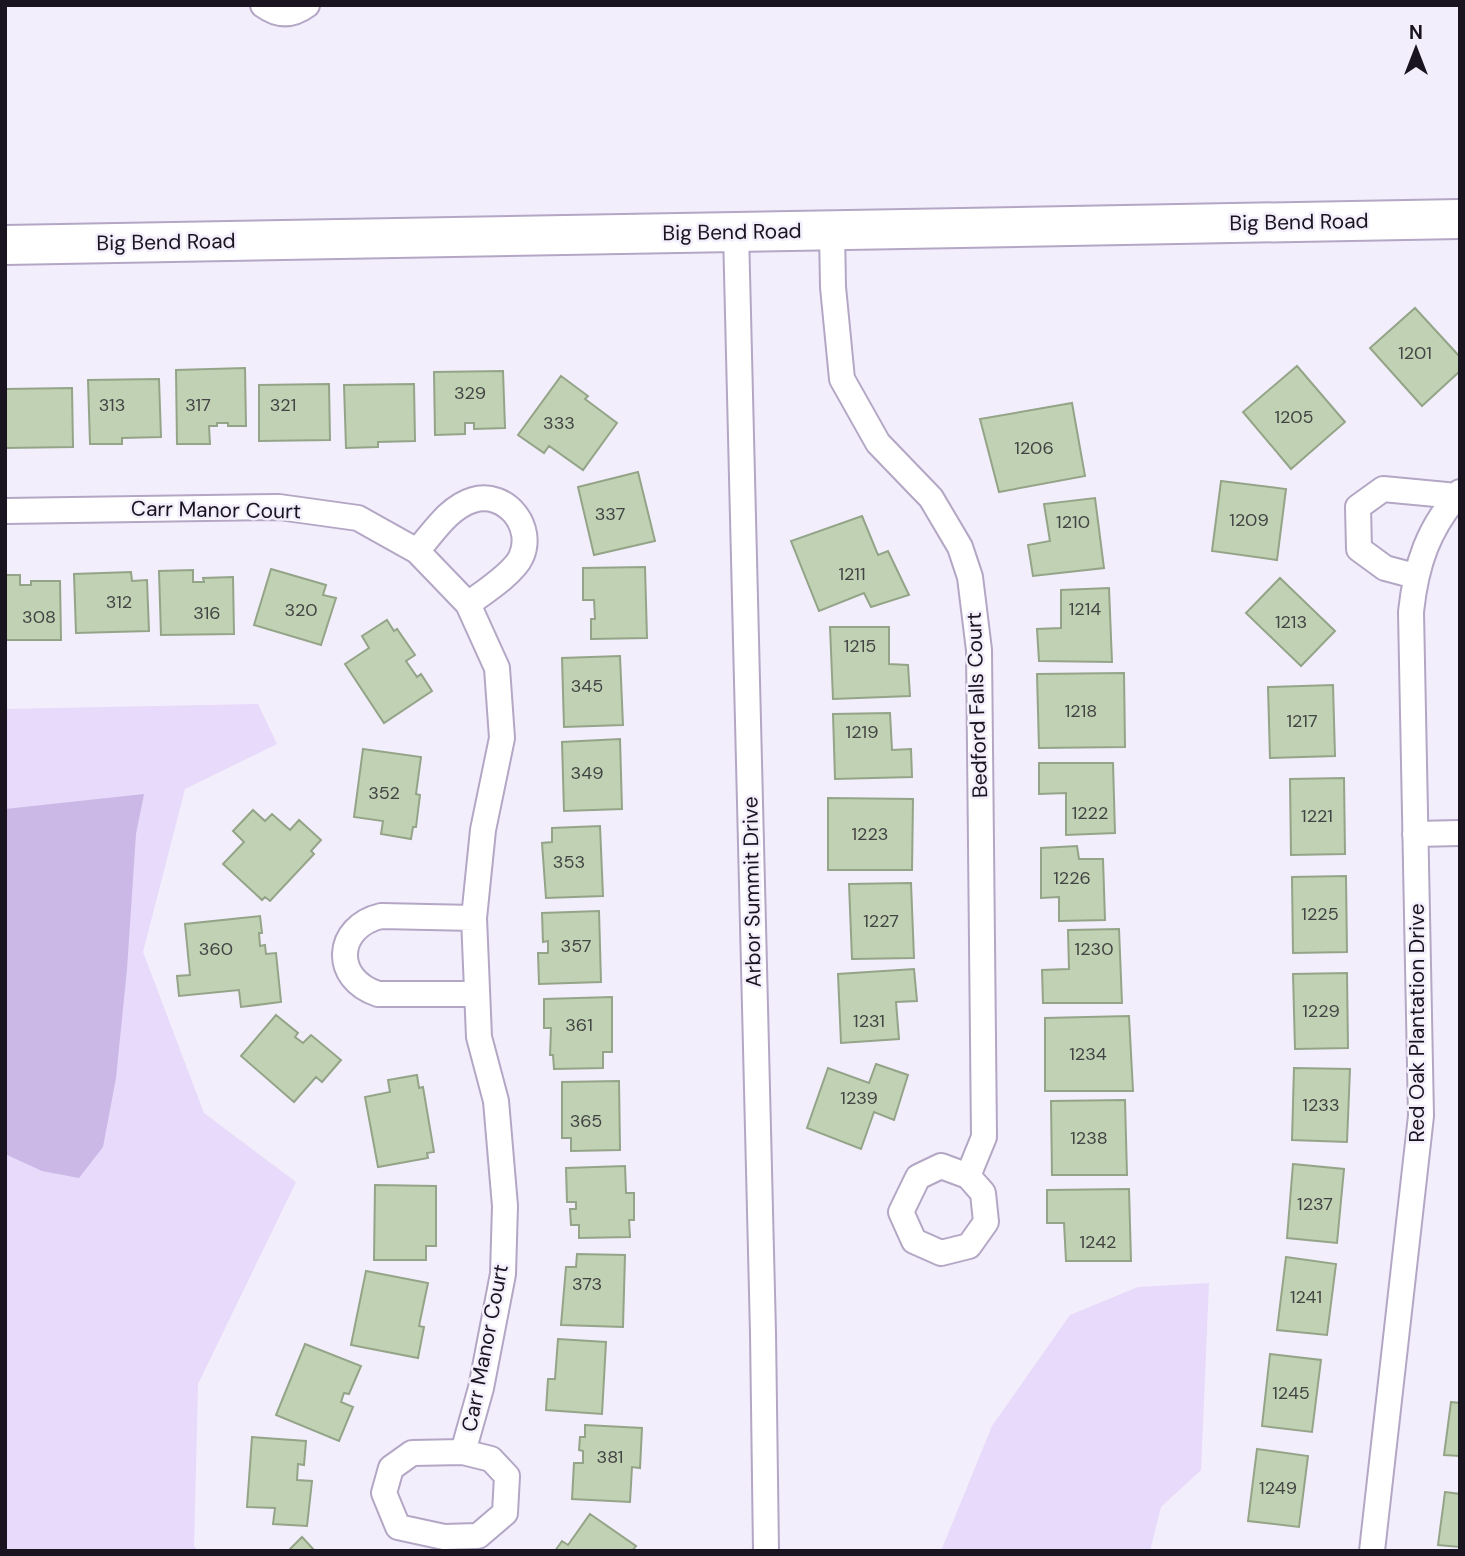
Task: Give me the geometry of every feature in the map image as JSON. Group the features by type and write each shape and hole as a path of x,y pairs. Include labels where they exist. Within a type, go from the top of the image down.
{"main road":[{"name":"Big Bend Road","path":"5,245 1460,219"}],"street":[{"path":"263,5 271,11 286,14 297,12 307,5"},
{"name":"Bedford Falls Court","path":"832,230 833,287 842,379 878,443 931,498 960,547 970,577 979,650 984,1137 968,1176"},
{"name":"Arbor Summit Drive","path":"736,232 766,1551"},
{"name":"Red Oak Plantation Drive","path":"1415,576 1385,568 1359,549 1358,507 1383,488 1458,494"},
{"name":"Red Oak Plantation Drive","path":"1372,1551 1421,1116 1411,612 1415,576 1438,520 1458,494"},
{"path":"417,551 448,516 475,499 490,499 505,505 516,514 524,527 522,556 515,566 468,604"},
{"name":"Carr Manor Court","path":"5,511 279,507 358,517 417,551 468,604 497,668 502,738 483,830 474,918 479,1037 496,1101 505,1206 503,1274 481,1388 463,1452"},
{"path":"1415,834 1460,833"},
{"path":"474,918 381,916 368,919 356,927 348,938 345,956 347,969 354,981 377,993 477,994"},
{"name":"Carr Manor Court","path":"463,1452 491,1459 507,1476 505,1513 478,1536 444,1538 398,1527 384,1493 391,1468 412,1454 463,1452"}],"shaded area":[{"path":"258,704 277,744 185,789 143,952 204,1113 296,1182 198,1384 194,1546 198,1551 5,1551 5,709"},
{"path":"144,794 136,834 116,1078 103,1147 79,1178 42,1171 5,1154 5,809"},
{"path":"1209,1283 1201,1470 1161,1507 1150,1551 941,1551 992,1426 1070,1315 1138,1287"}],"building":[{"path":"1415,308 1460,357 1460,371 1422,406 1370,348"},
{"path":"1297,366 1345,422 1291,469 1243,412"},
{"path":"245,368 246,426 217,423 217,426 209,426 210,444 177,444 176,370"},
{"path":"503,371 505,428 474,429 474,423 465,423 465,434 435,435 434,372"},
{"path":"561,376 588,396 585,399 617,423 583,470 549,446 544,453 518,435"},
{"path":"159,379 161,437 122,438 122,444 90,444 88,380"},
{"path":"329,384 330,440 259,441 259,385"},
{"path":"414,384 415,441 378,442 378,447 346,448 344,385"},
{"path":"72,388 73,447 5,448 5,389"},
{"path":"1072,403 1085,476 999,492 980,419"},
{"path":"638,472 655,541 594,555 578,487"},
{"path":"1221,481 1286,489 1277,560 1212,551"},
{"path":"1095,498 1104,568 1033,576 1028,545 1050,541 1044,504"},
{"path":"862,516 878,555 888,551 909,595 871,607 864,593 819,611 791,541"},
{"path":"645,567 647,638 591,639 591,619 595,619 594,600 583,600 583,568"},
{"path":"271,569 326,585 323,595 336,598 321,645 254,625"},
{"path":"193,570 193,582 204,582 203,578 233,577 234,634 161,635 159,571"},
{"path":"131,572 132,581 147,580 149,631 76,633 74,574"},
{"path":"5,575 20,575 20,585 31,585 31,581 60,581 61,640 5,640"},
{"path":"1280,578 1335,631 1301,666 1246,613"},
{"path":"1109,588 1112,662 1039,661 1037,629 1061,628 1061,590"},
{"path":"387,620 394,631 397,629 415,655 406,661 417,677 421,674 432,691 384,723 345,664 369,648 362,636"},
{"path":"830,627 889,627 889,664 908,665 910,696 833,699"},
{"path":"620,656 623,725 564,727 562,658"},
{"path":"1124,673 1125,747 1039,748 1037,674"},
{"path":"1333,685 1335,756 1270,758 1268,687"},
{"path":"890,713 892,750 911,749 912,777 835,779 833,714"},
{"path":"620,739 622,809 564,811 562,742"},
{"path":"363,749 421,757 416,794 420,795 416,827 413,827 411,839 381,834 383,821 354,817"},
{"path":"1039,763 1113,763 1115,833 1066,835 1066,793 1039,794"},
{"path":"1344,778 1345,854 1291,855 1290,779"},
{"path":"828,798 913,799 912,870 828,870"},
{"path":"253,810 265,821 272,814 290,830 299,820 321,840 311,851 314,854 270,901 265,897 262,900 223,864 244,842 233,831"},
{"path":"600,826 603,896 546,898 542,843 552,842 552,828"},
{"path":"1077,846 1079,859 1103,859 1105,920 1059,921 1059,897 1041,898 1041,848"},
{"path":"1346,876 1347,952 1293,953 1292,877"},
{"path":"911,883 914,958 852,959 849,884"},
{"path":"599,911 601,982 539,984 538,953 548,953 548,941 543,942 542,913"},
{"path":"260,916 260,946 265,945 266,954 276,953 281,1002 241,1007 239,990 179,996 177,976 190,975 185,924"},
{"path":"1119,929 1122,1003 1043,1003 1042,970 1069,969 1068,930"},
{"path":"914,969 917,1001 896,1002 899,1039 841,1043 838,974"},
{"path":"1347,973 1348,1048 1295,1049 1293,974"},
{"path":"612,997 612,1052 603,1052 603,1068 554,1069 553,1055 550,1055 551,1028 544,1028 544,999"},
{"path":"276,1015 298,1033 295,1037 303,1043 311,1035 341,1060 322,1082 316,1077 294,1102 241,1056"},
{"path":"1129,1016 1133,1091 1045,1091 1045,1018"},
{"path":"876,1064 908,1075 894,1120 874,1112 861,1149 807,1128 828,1068 869,1083"},
{"path":"1294,1068 1350,1069 1347,1142 1292,1140"},
{"path":"417,1075 419,1088 423,1087 434,1152 427,1153 428,1158 378,1167 365,1097 390,1092 388,1080"},
{"path":"619,1081 620,1150 571,1151 571,1138 562,1138 562,1082"},
{"path":"1125,1100 1127,1175 1052,1175 1051,1101"},
{"path":"1293,1164 1344,1169 1337,1243 1287,1238"},
{"path":"625,1166 626,1193 634,1193 634,1220 629,1220 630,1237 579,1238 579,1225 571,1225 570,1209 576,1209 576,1202 567,1202 566,1168"},
{"path":"375,1185 436,1186 436,1246 426,1246 426,1260 374,1260"},
{"path":"1129,1189 1131,1261 1066,1261 1064,1223 1047,1223 1047,1190"},
{"path":"577,1254 625,1255 623,1327 561,1325 566,1267 576,1267"},
{"path":"1286,1257 1336,1264 1327,1335 1277,1330"},
{"path":"366,1271 428,1283 419,1326 424,1327 418,1358 351,1345"},
{"path":"558,1339 606,1342 602,1414 546,1410 548,1379 555,1379"},
{"path":"305,1344 361,1366 349,1394 344,1393 341,1402 353,1407 339,1441 276,1415"},
{"path":"1270,1354 1321,1360 1312,1432 1262,1426"},
{"path":"1451,1402 1460,1403 1460,1456 1444,1455"},
{"path":"585,1425 642,1428 640,1468 632,1467 630,1502 572,1499 574,1463 583,1463 583,1451 579,1450 580,1437 585,1437"},
{"path":"252,1437 306,1441 304,1465 298,1464 297,1480 312,1481 307,1526 273,1524 275,1508 247,1507"},
{"path":"1257,1449 1308,1456 1299,1527 1248,1521"},
{"path":"1445,1492 1460,1494 1460,1547 1438,1545"},
{"path":"590,1514 636,1546 632,1551 555,1551 562,1541 568,1545"},
{"path":"302,1537 315,1551 288,1551"}]}
